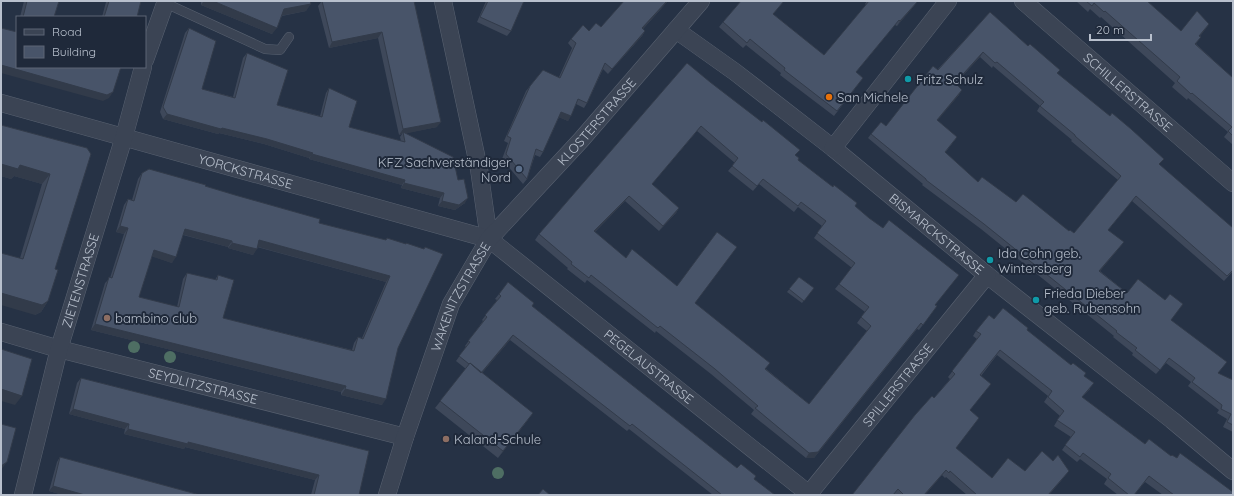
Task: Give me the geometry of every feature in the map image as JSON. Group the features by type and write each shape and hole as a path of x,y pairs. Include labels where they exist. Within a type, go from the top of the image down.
{"street":[{"name":"WAKENITZSTRASSE","path":"387,495 405,437 451,304 489,239 479,168 443,1"},
{"name":"KLOSTERSTRASSE","path":"489,239 581,140 701,1"},
{"path":"833,148 948,1"},
{"name":"SCHILLERSTRASSE","path":"1023,1 1233,183"},
{"path":"146,57 165,2"},
{"name":"BISMARCKSTRASSE","path":"676,30 735,72 833,148 987,275 1172,420 1233,471"},
{"name":"ZIETENSTRASSE","path":"23,495 59,349 124,137 142,68"},
{"name":"YORCKSTRASSE","path":"1,103 489,239"},
{"name":"PEGELAUSTRASSE","path":"489,239 808,494"},
{"name":"SPILLERSTRASSE","path":"808,494 987,275"},
{"name":"SEYDLITZSTRASSE","path":"1,332 59,349 405,437"}],"lane":[{"path":"165,2 265,49 280,50 289,37"}],"building":[{"path":"27,1 59,1 54,16 23,16"},
{"path":"109,1 141,1 137,16 104,16"},
{"path":"213,1 310,1 311,4 284,9 277,28"},
{"path":"322,1 414,1 441,122 403,129 382,32 332,42"},
{"path":"488,1 524,1 511,31 480,17"},
{"path":"624,1 667,1 642,28 645,31 612,69 605,63 587,103 578,99 571,116 561,112 543,152 536,149 527,179 506,154 511,138 507,136 530,86 543,70 560,78 576,43 571,39 583,25 589,31 596,23 601,27"},
{"path":"741,1 784,1 773,14 824,55 869,1 918,1 900,21 899,20 856,72 863,78 837,111 784,70 785,68 750,39 747,43 723,22"},
{"path":"1086,1 1147,1 1181,31 1197,11 1209,24 1199,36 1201,37 1195,44 1233,78 1233,136 1228,131 1232,127 1177,81 1180,77 1105,11 1104,12 1094,3 1092,6"},
{"path":"990,12 1028,46 1030,44 1060,70 1057,73 1110,116 1112,113 1131,129 1164,159 1159,164 1233,228 1233,270 1227,276 1136,196 1108,230 1124,242 1099,271 1127,293 1138,279 1165,300 1170,294 1183,304 1171,320 1227,362 1218,373 1233,380 1233,425 1227,422 1231,414 1221,409 1222,405 1192,382 1195,378 1169,358 1160,370 1135,350 1137,348 1116,332 1117,331 984,224 926,180 871,134 881,122 886,126 933,66 938,70","holes":["983,52 995,63 997,62 1044,102 1040,106 1121,176 1074,233 1070,230 1069,231 1023,194 1016,202 982,177 978,182 945,152 957,137 937,120 962,90 955,83"]},
{"path":"1,28 16,32 16,68 121,68 113,92 107,95 1,65"},
{"path":"189,28 216,41 202,89 235,98 247,53 288,70 277,105 322,117 329,88 357,101 349,127 405,142 403,132 453,157 458,180 464,179 468,198 459,205 442,201 444,193 404,183 405,180 312,154 313,153 267,139 221,129 167,114 163,107"},
{"path":"687,63 800,150 795,155 799,158 798,160 833,187 834,185 857,203 855,206 869,218 883,228 889,220 959,275 935,305 937,306 923,325 921,323 818,452 809,453 755,408 758,406 715,369 660,326 658,328 591,275 589,278 571,264 572,262 539,234","holes":["701,126 738,158 732,166 757,186 763,179 798,206 801,202 826,221 817,233 855,263 839,284 869,307 861,317 871,326 809,404 765,369 770,363 695,303 737,247 717,232 677,286 632,249 626,258 594,231 629,196 663,226 679,208 652,184"]},
{"path":"1,125 87,148 91,154 55,269 58,270 48,301 42,305 1,293 1,253 23,259 50,174 20,165 18,169 1,164"},
{"path":"149,169 320,219 319,223 386,240 387,238 424,249 425,247 443,254 398,348 386,399 345,389 346,386 95,324 109,277 112,278 128,228 120,226 128,199 134,201 142,173","holes":["185,229 232,241 232,243 257,249 259,240 390,276 363,339 358,337 354,351 223,318 234,280 218,275 217,280 187,273 179,307 139,297 154,250 176,257"]},
{"path":"799,277 814,288 804,301 789,289"},
{"path":"508,282 534,303 532,306 737,468 741,464 756,476 754,479 775,495 722,495 632,424 630,426 513,335 481,373 470,363 469,364 459,356 470,342 468,341 487,317 485,315 501,296 499,294"},
{"path":"1003,308 1028,328 1027,330 1071,365 1073,363 1086,373 1084,376 1094,383 1082,397 1145,444 1149,439 1171,456 1172,455 1177,458 1180,453 1233,492 1233,495 1174,495 1149,476 1134,495 1129,495 1108,478 1111,474 1083,453 1080,457 1065,445 1075,432 1057,420 1064,411 1048,397 1052,391 1000,350 980,375 991,384 970,410 979,418 956,448 992,478 1008,458 1025,471 1042,451 1053,461 1058,455 1069,471 1048,495 977,495 950,471 949,473 946,470 924,495 904,495 898,489 893,495 852,495 915,415 932,396 934,398 955,374 952,371 981,334 976,331 989,315 994,319"},
{"path":"1,349 32,359 22,396 1,389"},
{"path":"470,363 533,413 503,451 440,401"},
{"path":"81,378 369,451 359,495 314,495 319,475 188,442 188,444 128,429 129,424 73,409"},
{"path":"1,424 16,428 7,462 1,466"},
{"path":"60,457 200,495 85,495 53,486"},
{"path":"543,489 550,495 538,495"}],"place":[{"name":"Fritz Schulz","path":"908,79"},
{"name":"San Michele","path":"829,97"},
{"name":"KFZ Sachverständiger Nord","path":"519,169"},
{"name":"Ida Cohn geb. Wintersberg","path":"990,260"},
{"name":"Frieda Dieber geb. Rubensohn","path":"1036,300"},
{"name":"bambino club","path":"107,318"},
{"name":"Kaland-Schule","path":"446,439"}]}
